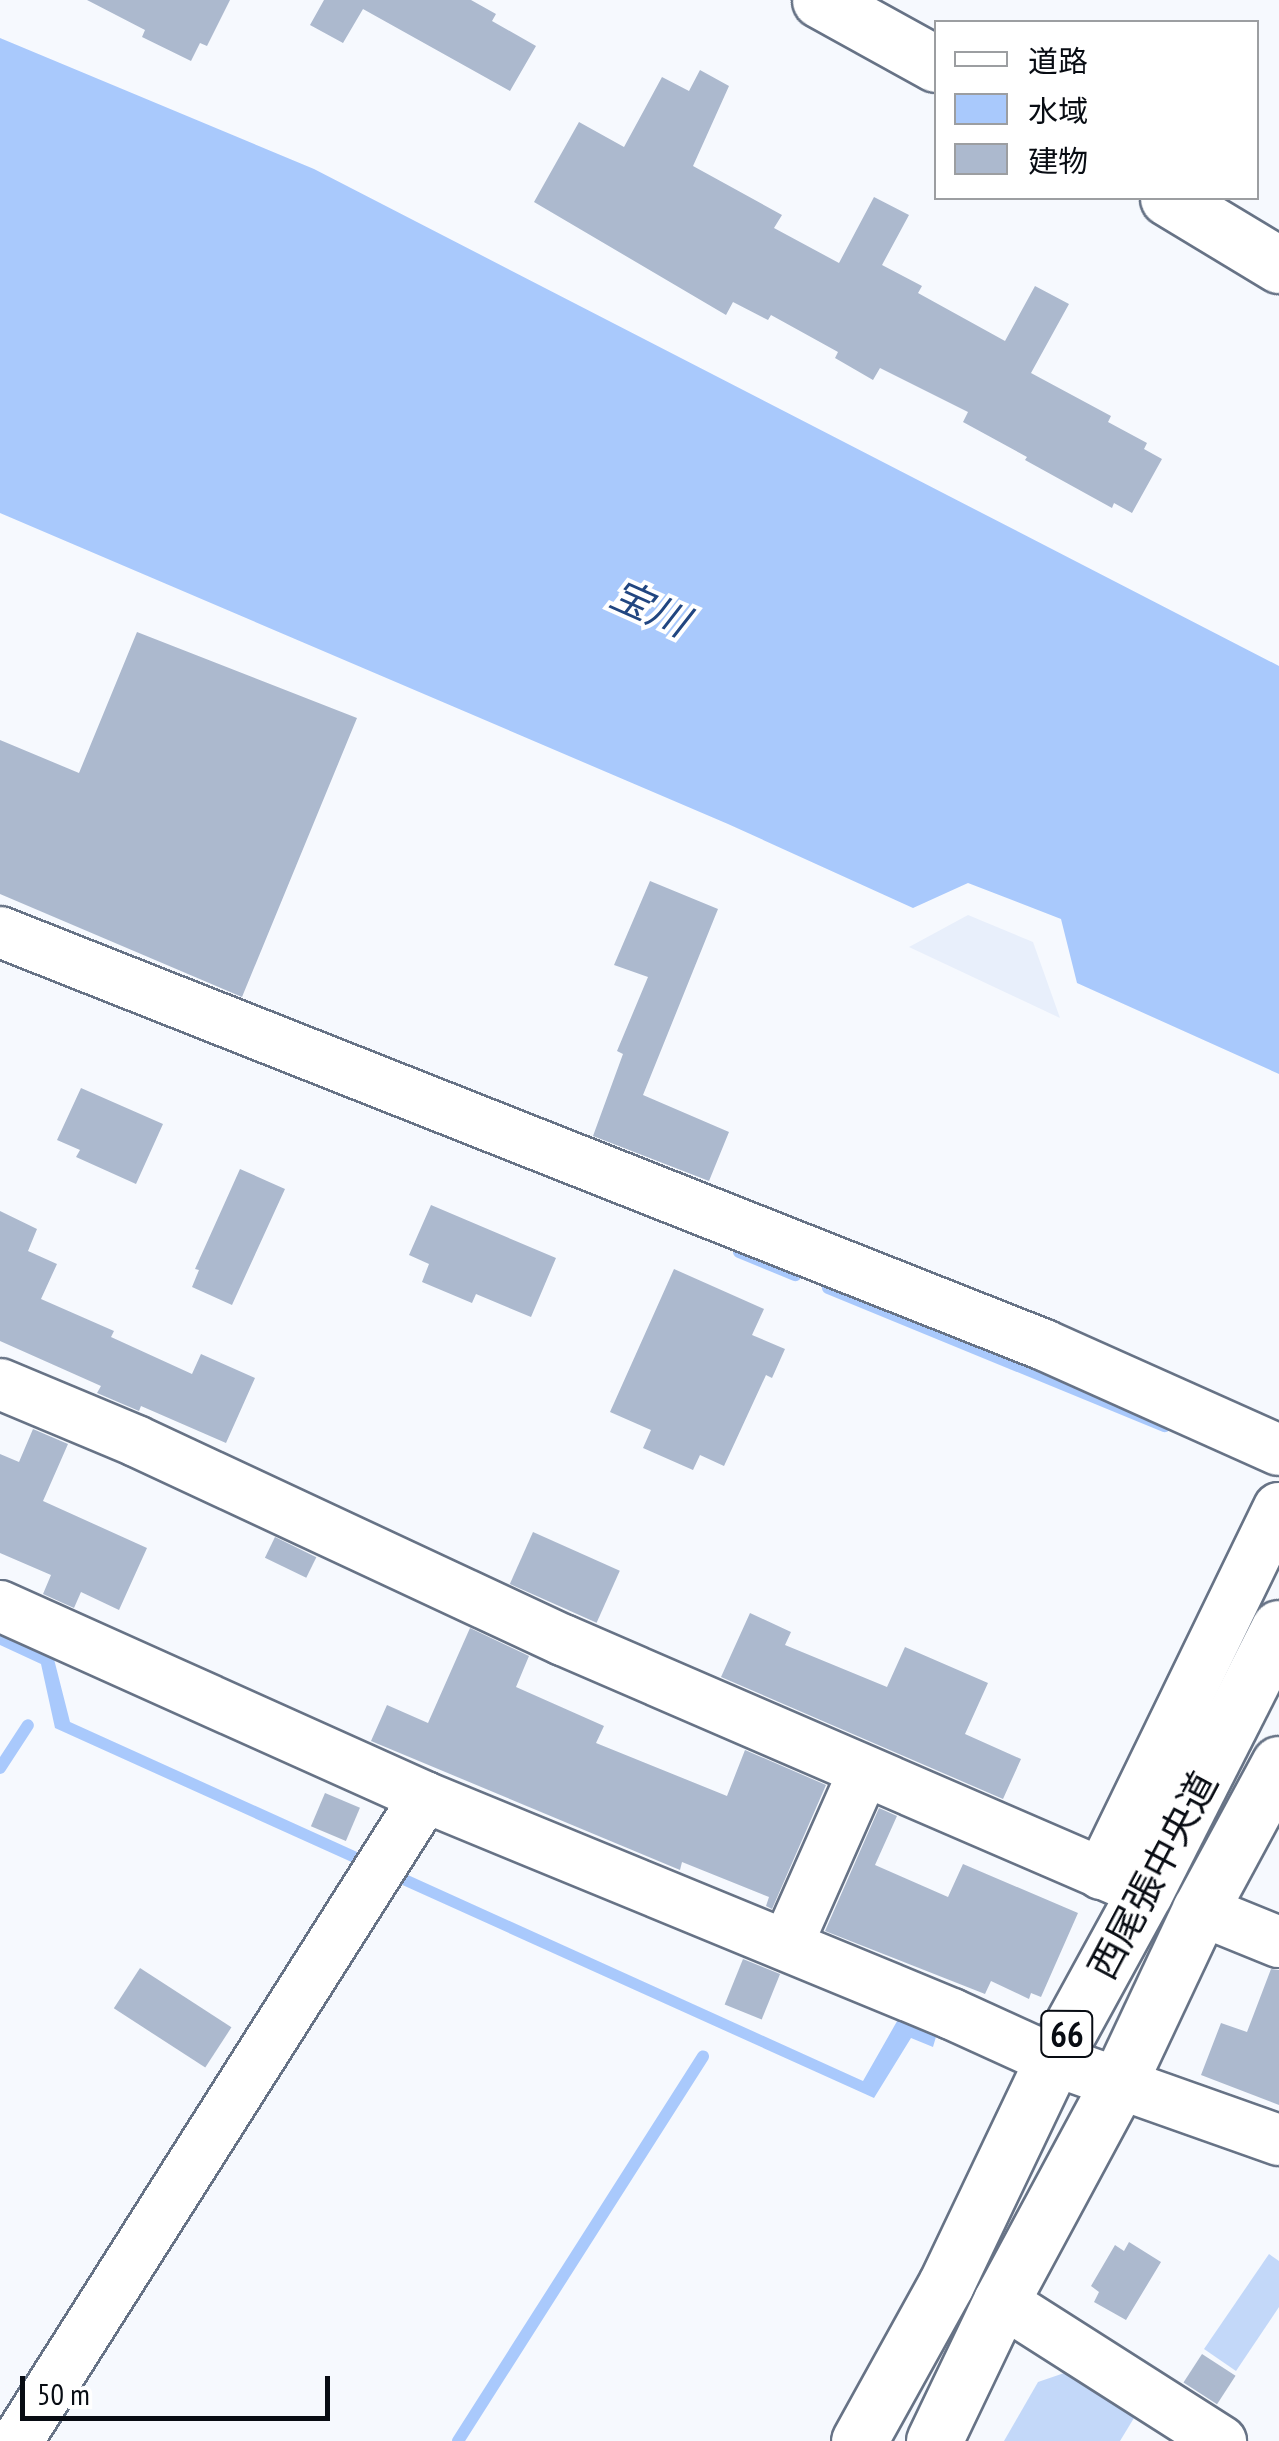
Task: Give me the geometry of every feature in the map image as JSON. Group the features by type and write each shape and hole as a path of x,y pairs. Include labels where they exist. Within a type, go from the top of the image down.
{"main road":[{"path":"820,0 934,63"},
{"path":"1171,200 1279,266"},
{"name":"西尾張中央道","path":"859,2441 946,2284 1053,2060 1123,1883 1279,1628"},
{"name":"西尾張中央道","path":"934,2441 1001,2301 1119,2082 1200,1910 1279,1764"}],"street":[{"path":"0,932 1044,1345 1279,1450"},
{"path":"0,1384 136,1441 563,1640 1123,1883 1279,1508"},
{"path":"0,1606 425,1797 788,1944 1053,2060 1279,2140"},
{"path":"788,1944 864,1771"},
{"path":"16,2441 425,1797"},
{"path":"1200,1910 1279,1942"},
{"path":"1001,2301 1221,2441"}],"shaded area":[{"path":"968,915 1033,942 1060,1018 909,947"},
{"path":"1269,2254 1279,2261 1279,2307 1236,2371 1204,2349"},
{"path":"1073,2370 1137,2413 1120,2441 1004,2441 1038,2382"}],"water":[{"name":"宝川","path":"0,38 314,169 1279,666 1279,1074 1077,983 1061,919 968,883 913,908 728,824 0,513"},
{"path":"0,1634 54,1659 70,1722 863,2081 900,2016 938,2030 933,2047 911,2038 874,2098 55,1728 41,1664 0,1645"}],"building":[{"path":"87,0 230,0 207,46 200,43 191,61 142,37 145,30"},
{"path":"324,0 471,0 496,14 492,21 536,46 510,91 363,9 343,43 310,25"},
{"path":"700,70 729,86 693,166 782,215 774,228 839,263 874,197 909,215 882,265 922,286 918,293 1005,341 1035,286 1069,304 1031,373 1111,416 1108,422 1147,443 1144,449 1162,459 1132,513 1114,503 1112,508 963,422 968,412 880,368 873,380 835,358 838,352 771,315 768,320 733,302 726,315 534,202 579,122 624,147 662,77 689,91"},
{"path":"137,632 357,718 242,997 0,894 0,740 79,773"},
{"path":"650,881 718,909 643,1095 729,1132 709,1181 593,1136 623,1054 617,1051 648,977 614,965"},
{"path":"81,1088 163,1124 136,1184 76,1157 80,1150 57,1140"},
{"path":"240,1169 285,1189 232,1305 192,1287 199,1270 195,1269"},
{"path":"431,1205 556,1258 531,1317 476,1294 472,1303 422,1282 429,1264 409,1255"},
{"path":"0,1211 37,1229 28,1251 57,1264 41,1299 114,1331 111,1337 192,1374 201,1354 255,1378 226,1443 141,1406 139,1411 97,1393 101,1386 0,1341"},
{"path":"674,1269 764,1309 752,1335 785,1349 772,1378 766,1375 724,1466 700,1455 693,1470 643,1448 651,1430 610,1412"},
{"path":"33,1429 68,1444 43,1501 147,1548 119,1610 81,1592 74,1608 43,1594 51,1575 0,1553 0,1454 19,1462"},
{"path":"533,1532 620,1571 597,1623 510,1584"},
{"path":"275,1537 316,1557 306,1578 265,1558"},
{"path":"750,1613 791,1632 785,1645 887,1687 905,1647 988,1683 965,1734 1021,1759 1003,1799 721,1677"},
{"path":"470,1628 529,1656 516,1687 604,1726 596,1743 727,1796 745,1750 826,1785 772,1909 766,1906 769,1897 682,1862 680,1870 371,1741 387,1705 428,1723"},
{"path":"325,1793 360,1808 346,1841 311,1826"},
{"path":"879,1808 897,1816 875,1865 948,1897 963,1864 1078,1913 1041,1997 1031,1993 1029,1999 991,1981 985,1994 825,1931"},
{"path":"743,1959 780,1974 762,2019 725,2004"},
{"path":"140,1968 231,2027 205,2068 114,2008"},
{"path":"1271,1969 1279,1970 1279,2105 1201,2075 1221,2023 1247,2032"},
{"path":"1129,2242 1161,2262 1126,2320 1094,2302 1099,2292 1091,2286 1115,2245 1124,2251"},
{"path":"1202,2354 1236,2376 1217,2404 1183,2383"}],"waterway":[{"path":"739,1252 795,1275"},
{"path":"828,1288 1165,1426"},
{"path":"0,1768 28,1725"},
{"path":"458,2441 703,2056"}]}
